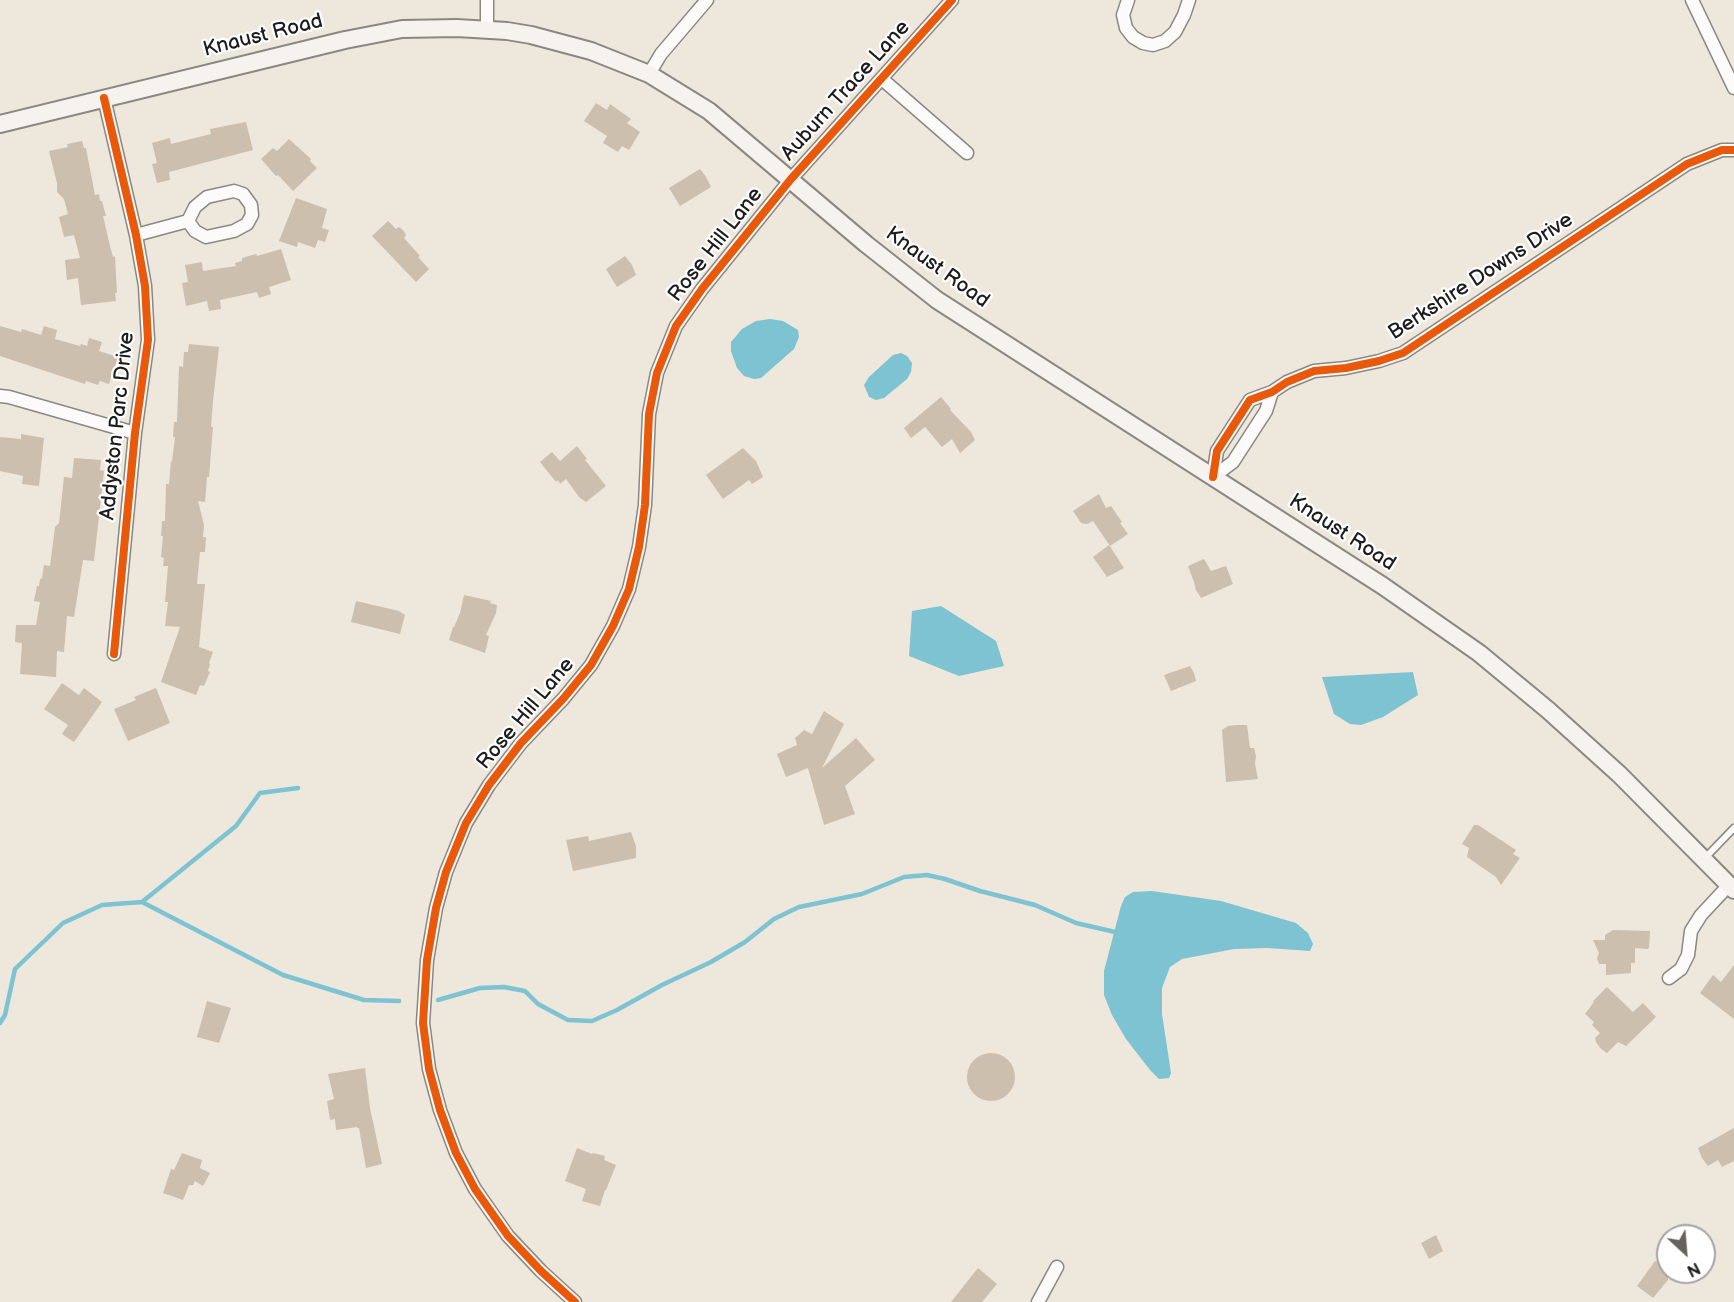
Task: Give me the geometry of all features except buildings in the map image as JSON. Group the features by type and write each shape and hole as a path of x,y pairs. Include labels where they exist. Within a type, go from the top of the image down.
{"main road":[{"name":"Knaust Road","path":"0,124 372,34 402,29 487,30 523,34 591,51 649,74 708,111 866,244 937,300 1383,586 1479,653 1548,710 1620,775 1732,888"}],"street":[{"path":"487,0 487,30"},
{"path":"649,74 661,54 707,0"},
{"name":"Auburn Trace Lane","path":"791,179 952,0"},
{"path":"1128,0 1123,15 1126,28 1143,44 1153,45 1166,41 1175,32 1184,15 1188,0"},
{"path":"1692,0 1734,88"},
{"path":"882,79 967,153"},
{"name":"Addyston Parc Drive","path":"104,98 136,235 145,286 148,340 135,433 114,654"},
{"name":"Berkshire Downs Drive","path":"1213,477 1217,451 1250,400 1314,371 1346,368 1403,353 1687,164 1722,150 1734,150"},
{"name":"Rose Hill Lane","path":"575,1302 508,1236 488,1208 456,1153 440,1110 429,1069 423,1023 427,960 436,908 446,872 466,823 489,785 521,743 591,665 614,626 629,589 639,547 645,505 649,414 657,373 676,326 702,289 791,179"},
{"path":"136,235 188,221 195,207 207,197 234,191 243,194 251,206 252,215 247,224 234,231 206,237 195,231 188,221"},
{"path":"1213,477 1233,462 1266,411 1272,392"},
{"path":"0,396 135,433"},
{"path":"1669,978 1681,969 1688,955 1691,931 1701,915 1732,888"},
{"path":"1038,1302 1057,1267"}],"lane":[{"path":"1704,859 1734,828"}],"water":[{"path":"770,319 783,321 798,330 799,337 794,349 761,378 754,379 744,376 737,368 731,351 731,342 742,329 756,321"},
{"path":"901,353 907,356 912,363 907,379 884,398 876,400 869,397 864,385 869,377 893,355"},
{"path":"941,606 996,641 1004,666 959,676 909,656 912,611"},
{"path":"1413,672 1418,695 1383,717 1361,725 1350,724 1334,714 1322,677"},
{"path":"1152,891 1221,901 1296,923 1308,933 1313,944 1310,951 1267,948 1234,949 1182,959 1170,967 1162,988 1162,1014 1171,1073 1169,1078 1159,1079 1126,1039 1104,995 1104,971 1125,897 1133,892"}],"waterway":[{"path":"142,902 236,826 260,793 298,788"},
{"path":"438,1000 480,988 504,987 525,991 538,1004 568,1020 592,1021 711,962 745,942 774,919 799,907 862,894 904,877 927,875 945,879 980,891 1035,905 1076,923 1115,932"},
{"path":"0,1023 5,1015 15,969 63,923 102,905 142,902 283,975 364,1000 399,1001"}],"cycle path":[{"path":"575,1302 508,1236 475,1189 456,1153 440,1110 429,1069 423,1023 427,960 436,908 446,872 466,823 489,785 521,743 563,699 591,665 613,626 629,589 639,547 645,505 649,414 657,373 676,326 702,289 791,179 952,0"},
{"path":"104,98 136,235 145,286 148,340 135,433 114,654"},
{"path":"1213,477 1217,451 1250,400 1314,371 1346,368 1403,353 1687,164 1722,150 1734,150"}]}
